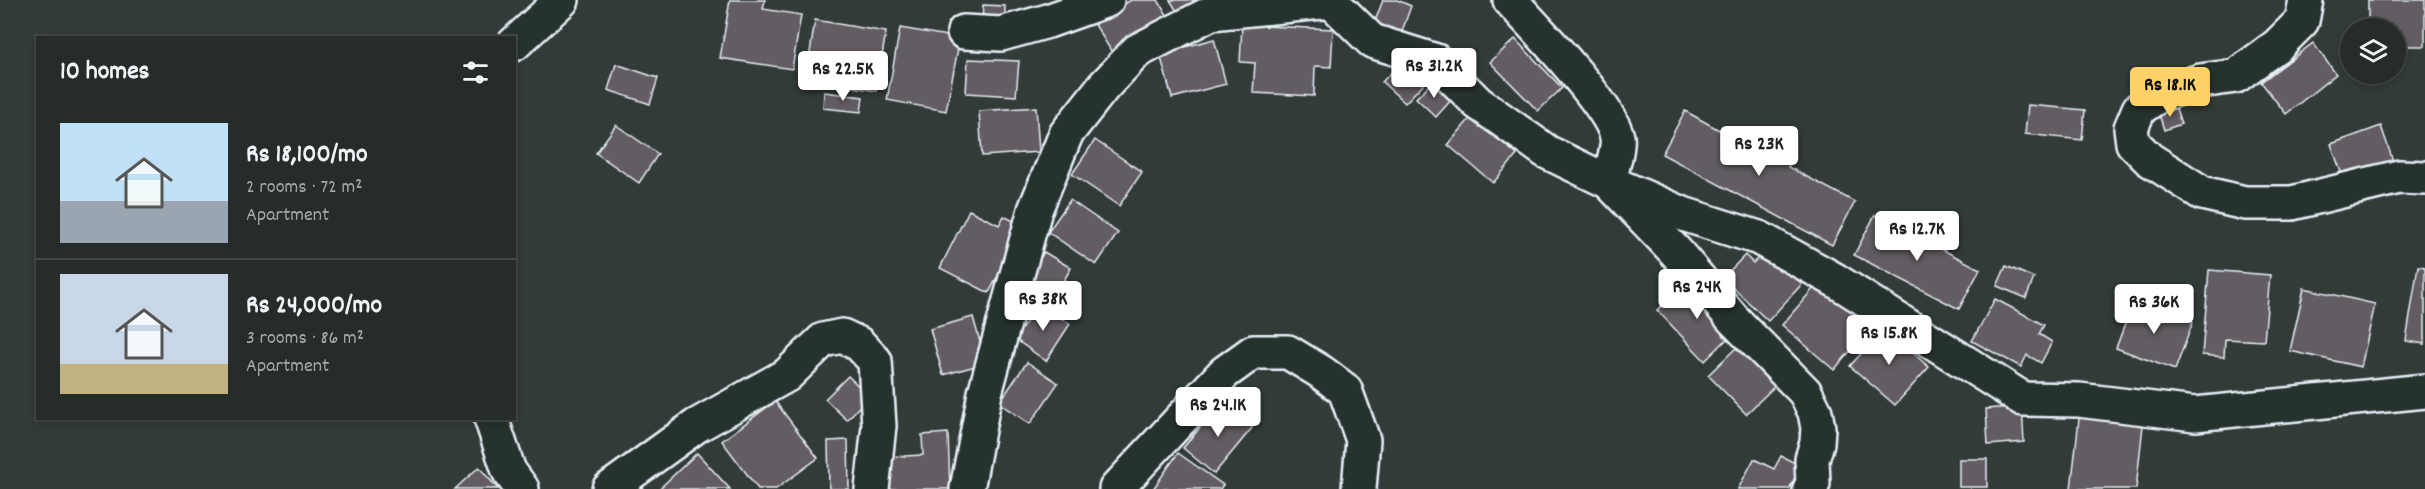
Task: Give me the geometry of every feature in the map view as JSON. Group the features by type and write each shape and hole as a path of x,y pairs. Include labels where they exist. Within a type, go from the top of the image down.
{"street":[{"path":"516,42 562,0"},
{"path":"964,32 1001,34 1048,21 1107,0"},
{"path":"1510,0 1545,38 1608,117 1617,138 1609,182"},
{"path":"2306,0 2302,21 2278,45 2236,76 2200,81 2159,95 2139,109 2131,128 2133,143 2149,159 2202,193 2245,203 2292,203 2399,177 2425,178"},
{"path":"967,489 985,393 1035,210 1066,134 1103,87 1137,51 1211,13 1331,1 1372,41 1436,61 1478,103 1547,152 1683,214 1760,238 1835,279 2023,399 2079,400 2195,414 2425,391"},
{"path":"1609,182 1677,253 1734,320 1805,392 1815,412 1818,428 1817,443 1812,459 1813,484 1810,489"},
{"path":"609,489 696,426 787,375 824,340 842,336 860,344 875,361 879,426 873,489"},
{"path":"1116,489 1224,373 1253,352 1288,352 1345,390 1363,440 1359,489"},
{"path":"491,420 509,471 522,489"}],"building":[{"path":"730,0 765,0 763,9 801,15 792,69 720,58"},
{"path":"1131,0 1158,0 1169,18 1113,54 1094,23"},
{"path":"1170,0 1206,0 1180,16"},
{"path":"1383,0 1397,0 1411,6 1401,34 1374,24"},
{"path":"2368,0 2425,0 2425,46 2406,46 2406,18 2368,18"},
{"path":"983,5 1005,6 1005,22 982,22"},
{"path":"815,20 886,32 876,91 806,79"},
{"path":"1242,25 1333,29 1331,67 1315,66 1314,96 1253,93 1255,63 1240,62"},
{"path":"900,28 960,38 946,111 887,100"},
{"path":"1214,39 1226,84 1172,98 1160,54"},
{"path":"1515,39 1562,88 1538,111 1490,62"},
{"path":"2313,43 2336,74 2286,114 2261,82"},
{"path":"1406,57 1429,78 1405,103 1382,82"},
{"path":"968,59 1019,61 1016,96 966,93"},
{"path":"616,64 658,78 650,104 608,90"},
{"path":"1433,81 1452,99 1436,117 1416,98"},
{"path":"824,92 863,97 861,112 823,108"},
{"path":"2028,105 2085,110 2082,140 2025,134"},
{"path":"2175,105 2181,124 2164,130 2158,111"},
{"path":"1036,107 1039,152 982,156 979,111"},
{"path":"1685,111 1757,151 1764,139 1794,155 1788,167 1855,202 1832,245 1662,154"},
{"path":"1472,116 1517,155 1493,183 1448,145"},
{"path":"616,125 658,154 639,183 596,153"},
{"path":"2381,126 2393,161 2343,178 2331,144"},
{"path":"1095,140 1142,172 1119,206 1072,174"},
{"path":"1070,200 1118,233 1096,265 1048,232"},
{"path":"969,210 999,225 1004,216 1023,226 989,293 940,268"},
{"path":"1875,215 1980,269 1959,309 1854,255"},
{"path":"1766,250 1802,284 1768,321 1723,278 1745,255 1753,263"},
{"path":"1044,252 1071,268 1053,299 1026,282"},
{"path":"2006,266 2034,278 2026,298 1997,286"},
{"path":"2418,266 2425,267 2425,344 2406,341"},
{"path":"2209,270 2270,275 2264,341 2225,339 2224,357 2202,355"},
{"path":"1689,279 1737,329 1705,361 1657,310"},
{"path":"1819,282 1872,326 1834,370 1782,325"},
{"path":"2304,288 2375,304 2361,367 2290,351"},
{"path":"1995,299 2044,325 2039,334 2052,342 2041,363 2027,355 2021,367 1972,341"},
{"path":"2134,300 2193,322 2175,370 2116,348"},
{"path":"1039,303 1070,324 1046,361 1015,339"},
{"path":"973,317 986,363 943,375 930,329"},
{"path":"1884,328 1929,367 1895,405 1850,366"},
{"path":"1739,345 1777,384 1746,414 1708,375"},
{"path":"1027,362 1058,383 1030,424 999,403"},
{"path":"848,376 869,396 847,420 825,399"},
{"path":"775,401 818,458 776,489 758,489 722,441"},
{"path":"1221,402 1252,428 1214,474 1183,448"},
{"path":"2022,406 2024,442 1988,445 1986,409"},
{"path":"2080,410 2144,416 2136,489 2071,489"},
{"path":"948,433 950,489 886,489 884,457 923,455 922,435"},
{"path":"848,440 849,489 829,489 828,441"},
{"path":"697,453 730,489 659,489"},
{"path":"1178,453 1223,485 1220,489 1153,489"},
{"path":"1781,456 1801,466 1789,489 1738,489 1754,459 1774,469"},
{"path":"1959,459 1987,459 1987,487 1959,487"},
{"path":"479,467 498,489 455,489"}]}
